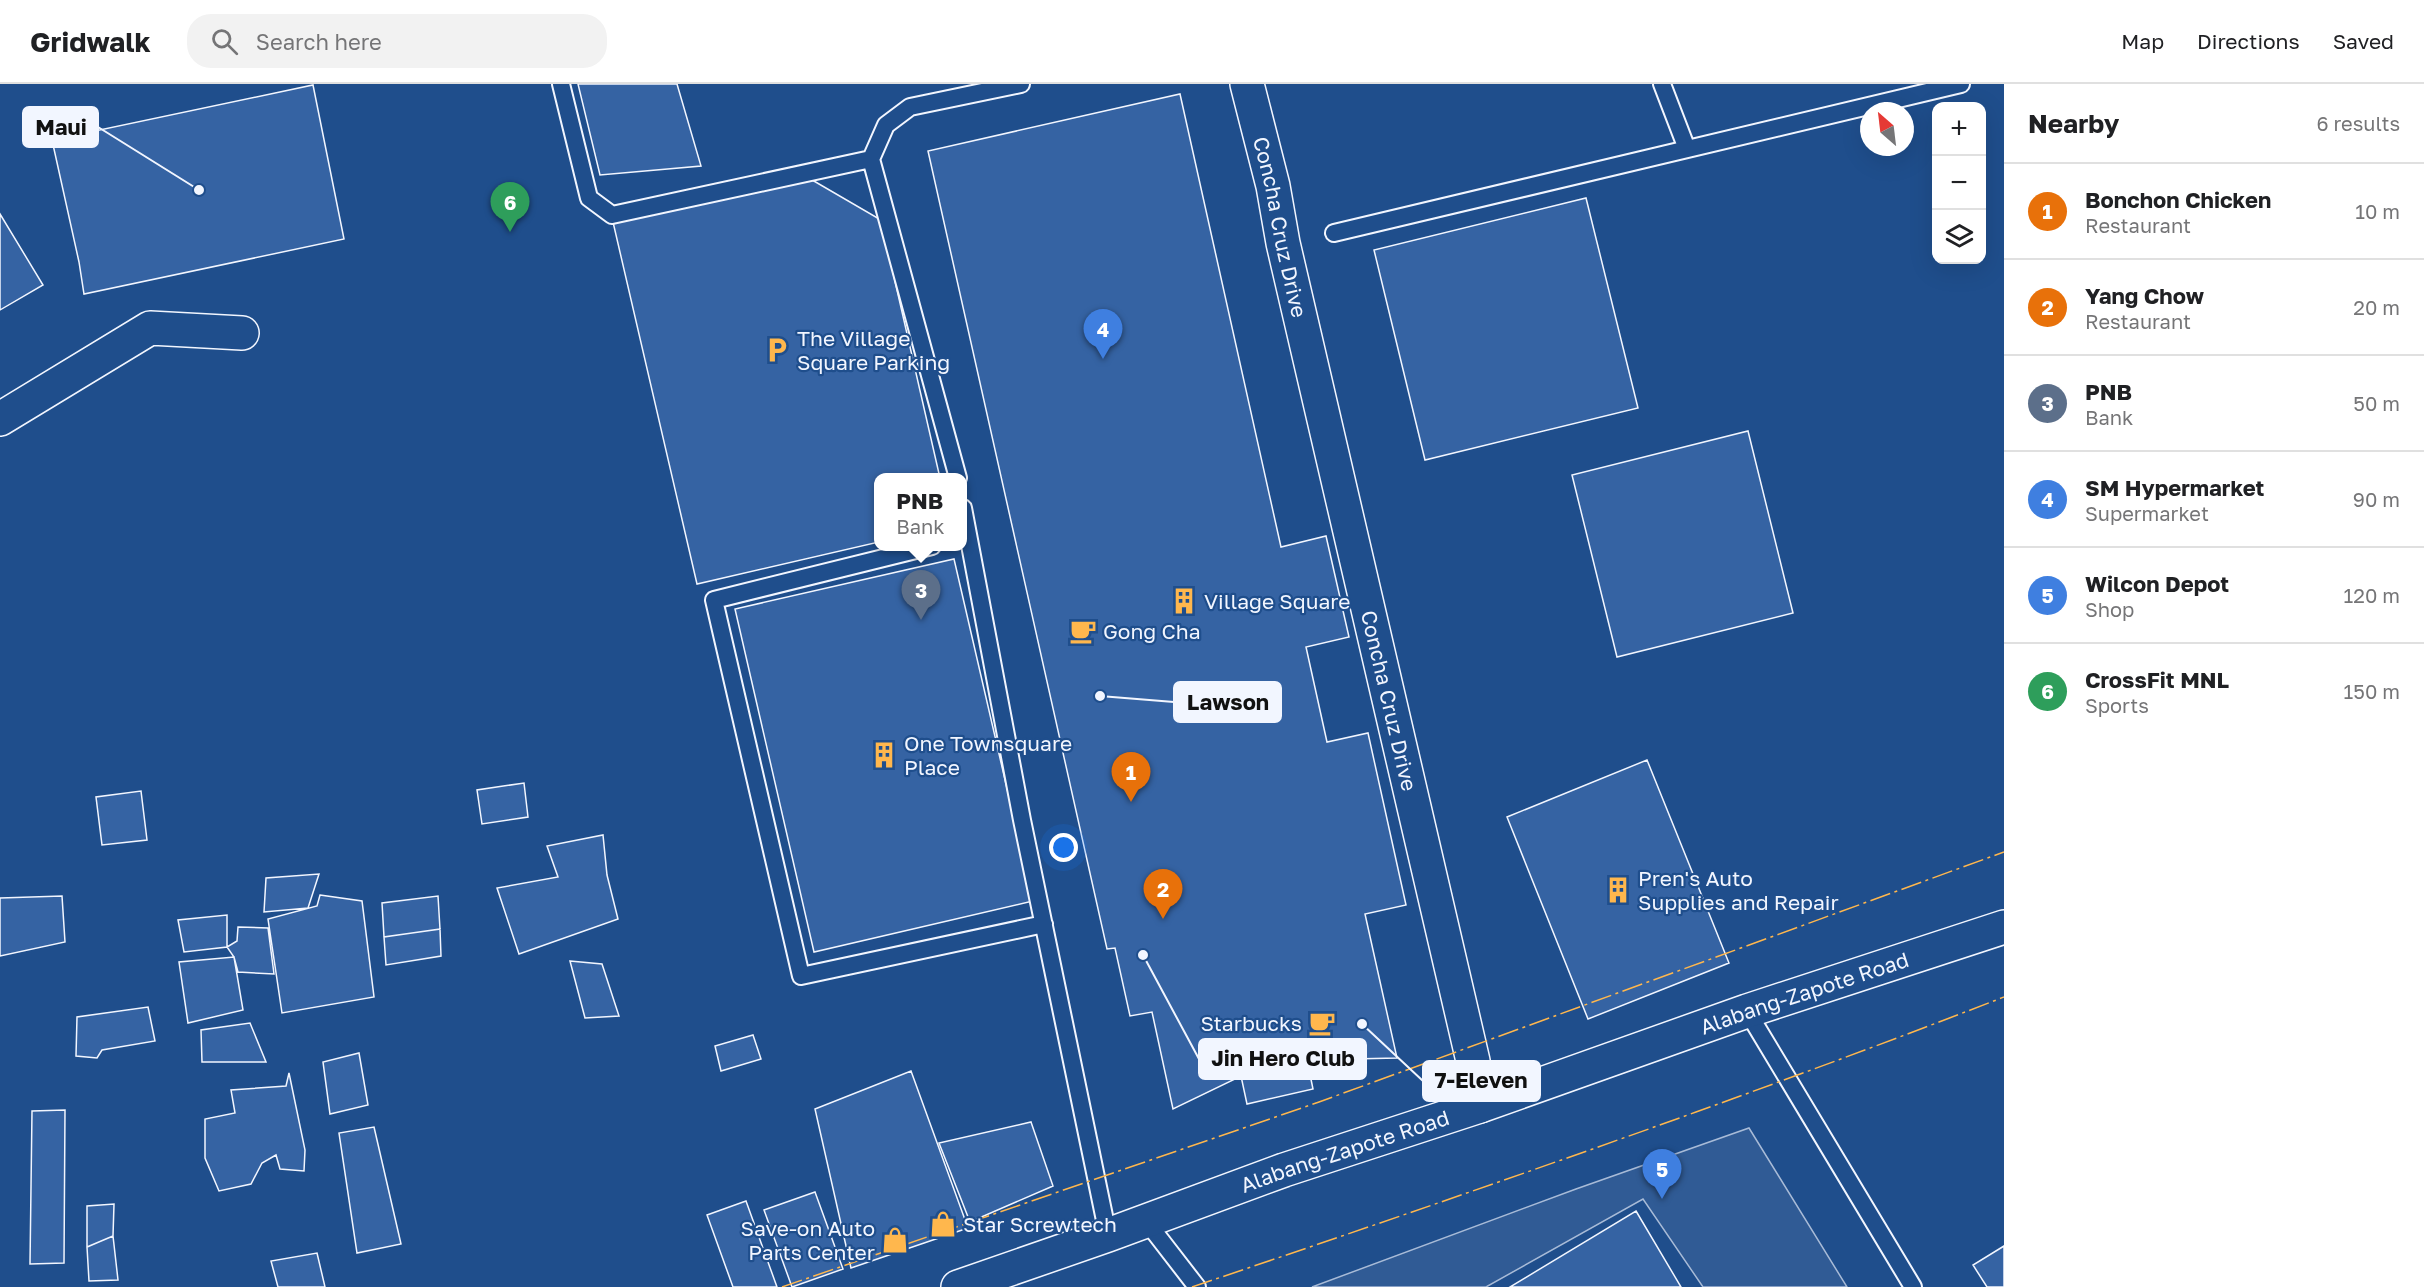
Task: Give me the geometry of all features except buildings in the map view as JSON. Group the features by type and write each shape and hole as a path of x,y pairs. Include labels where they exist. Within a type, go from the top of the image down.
{"main road":[{"name":"Concha Cruz Drive","path":"1247,84 1273,186 1283,243 1473,1061 1480,1106"},
{"path":"0,419 150,328 242,333"},
{"name":"Alabang-Zapote Road","path":"958,1287 1284,1170 1480,1106 1747,1011 2004,927"}],"lane":[{"path":"561,84 589,198 612,215 871,159"},
{"path":"957,473 871,159 886,125 910,107 1021,84"},
{"path":"1662,84 1687,149"},
{"path":"1334,233 1960,84"},
{"path":"967,548 1108,1235"},
{"path":"912,551 714,600 801,976 1044,924"},
{"path":"1747,1011 1913,1287"},
{"path":"1146,1221 1197,1287"}],"shaded area":[{"path":"1749,1128 1847,1287 1703,1287 1643,1199 1486,1287 1312,1287 1576,1189"}],"power":[{"path":"782,1287 1319,1102 2004,852"},
{"path":"1192,1287 1600,1146 2004,997"}],"place":[{"name":"Maui","path":"199,190"},
{"name":"CrossFit MNL","path":"510,232"},
{"name":"The Village Square Parking","path":"777,350"},
{"name":"SM Hypermarket","path":"1103,359"},
{"name":"Village Square","path":"1184,601"},
{"name":"PNB","path":"921,620"},
{"name":"Gong Cha","path":"1083,631"},
{"name":"Lawson","path":"1100,696"},
{"name":"One Townsquare Place","path":"884,755"},
{"name":"Bonchon Chicken","path":"1131,802"},
{"name":"Pren's Auto Supplies and Repair","path":"1618,890"},
{"name":"Yang Chow","path":"1163,919"},
{"name":"Jin Hero Club","path":"1143,955"},
{"name":"Starbucks","path":"1322,1023"},
{"name":"7-Eleven","path":"1362,1024"},
{"name":"Wilcon Depot","path":"1662,1199"},
{"name":"Star Screwtech","path":"943,1224"},
{"name":"Save-on Auto Parts Center","path":"895,1240"}]}
